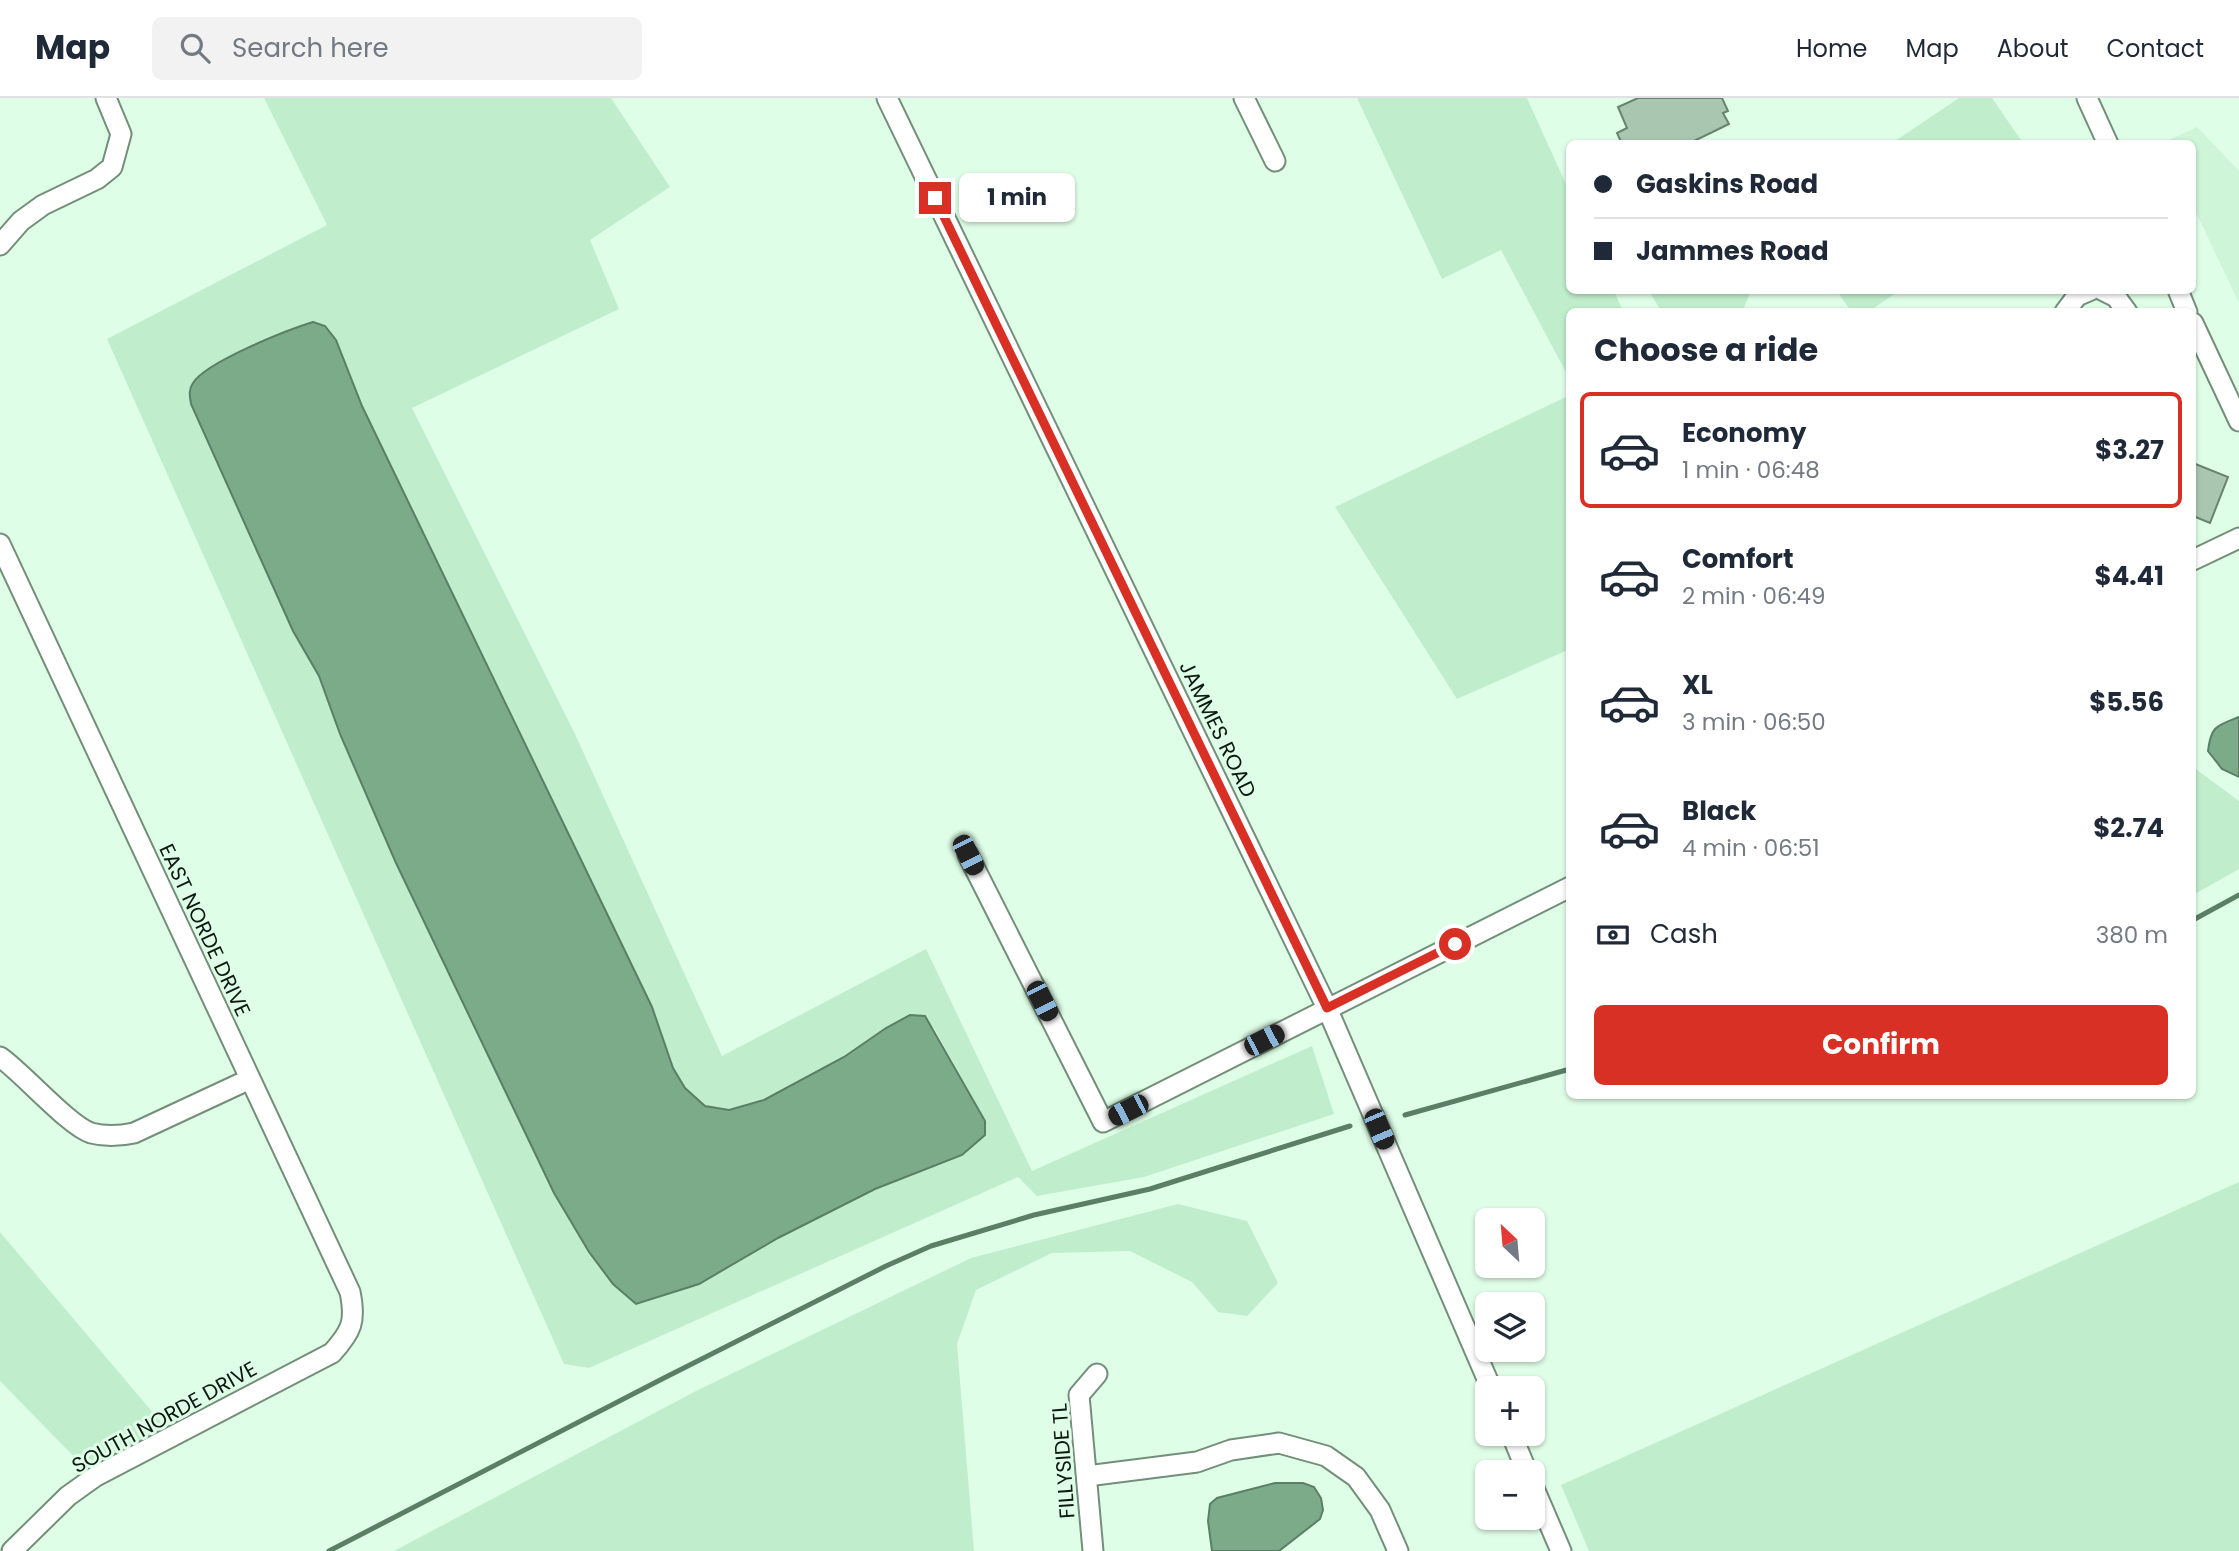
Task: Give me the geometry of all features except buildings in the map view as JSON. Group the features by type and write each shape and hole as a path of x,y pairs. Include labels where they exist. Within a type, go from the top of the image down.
{"street":[{"path":"0,246 21,221 43,205 97,179 112,167 121,134 106,98"},
{"name":"JAMMES ROAD","path":"887,98 1327,1008 1486,1376"},
{"path":"1244,98 1275,161"},
{"path":"2087,98 2106,140"},
{"path":"2068,308 2077,296 2087,294"},
{"path":"2109,294 2116,297 2124,308"},
{"path":"2196,329 2239,421"},
{"path":"2196,559 2239,538"},
{"name":"EAST NORDE DRIVE","path":"0,544 350,1292 353,1322 346,1338"},
{"path":"968,855 1103,1122 1566,889"},
{"path":"0,1057 16,1068 72,1121 90,1132 118,1137 134,1133 250,1079"},
{"name":"SOUTH NORDE DRIVE","path":"12,1551 68,1496 96,1476 332,1353 346,1338"},
{"name":"FILLYSIDE TL","path":"1093,1551 1079,1395 1097,1374"},
{"path":"1087,1476 1197,1462 1231,1450 1279,1444 1326,1456 1356,1477 1380,1510 1398,1551"},
{"path":"1545,1514 1561,1551"}],"shaded area":[{"path":"264,98 611,98 670,187 590,240 619,309 412,408 575,734 722,1056 926,949 1032,1171 1312,1046 1334,1114 1144,1177 1037,1196 1018,1177 589,1368 564,1364 107,339 327,225","holes":["350,373 362,406 652,1007 670,1061 684,1086 704,1105 723,1109 748,1105 807,1078 910,1015 934,1028 985,1120 985,1135 962,1155 875,1189 778,1238 699,1284 636,1304 589,1252 554,1193 396,863 340,734 319,676 293,631"]},
{"path":"1357,98 1527,98 1566,184 1566,294 1615,294 1622,308 1566,308 1566,372 1501,250 1442,279"},
{"path":"1959,98 1992,98 2021,140 1896,140"},
{"path":"2197,127 2239,171 2239,303 2196,212 2196,140 2169,140"},
{"path":"1651,294 1750,294 1744,308 1659,308"},
{"path":"1839,294 1894,294 1874,308 1849,308"},
{"path":"313,322 325,326 336,340 362,406 652,1007 673,1068 685,1088 705,1106 729,1110 764,1100 844,1057 910,1015 925,1016 985,1121 985,1135 962,1155 875,1189 778,1238 699,1284 636,1304 613,1284 589,1252 554,1193 396,863 340,734 319,676 293,631 191,404 191,386 214,366 267,339"},
{"path":"1566,397 1566,651 1457,699 1335,507"},
{"path":"2239,717 2239,777 2222,769 2208,751 2216,728"},
{"path":"2196,769 2239,801 2239,869 2196,893"},
{"path":"2239,1182 2239,1551 1589,1551 1561,1485"},
{"path":"1178,1204 1247,1221 1278,1283 1247,1316 1218,1312 1192,1282 1130,1251 1052,1253 976,1290 957,1344 974,1551 394,1551 696,1391 971,1258"},
{"path":"0,1232 166,1428 86,1469 0,1381"},
{"path":"1275,1483 1303,1483 1314,1487 1321,1498 1323,1510 1320,1519 1279,1551 1212,1551 1208,1521 1210,1504 1217,1498"}],"waterway":[{"path":"2196,918 2239,895"},
{"path":"1405,1115 1566,1070"},
{"path":"329,1551 664,1378 931,1246 1034,1215 1150,1189 1350,1126"}],"route":[{"path":"935,198 1327,1008 1455,944"}]}
